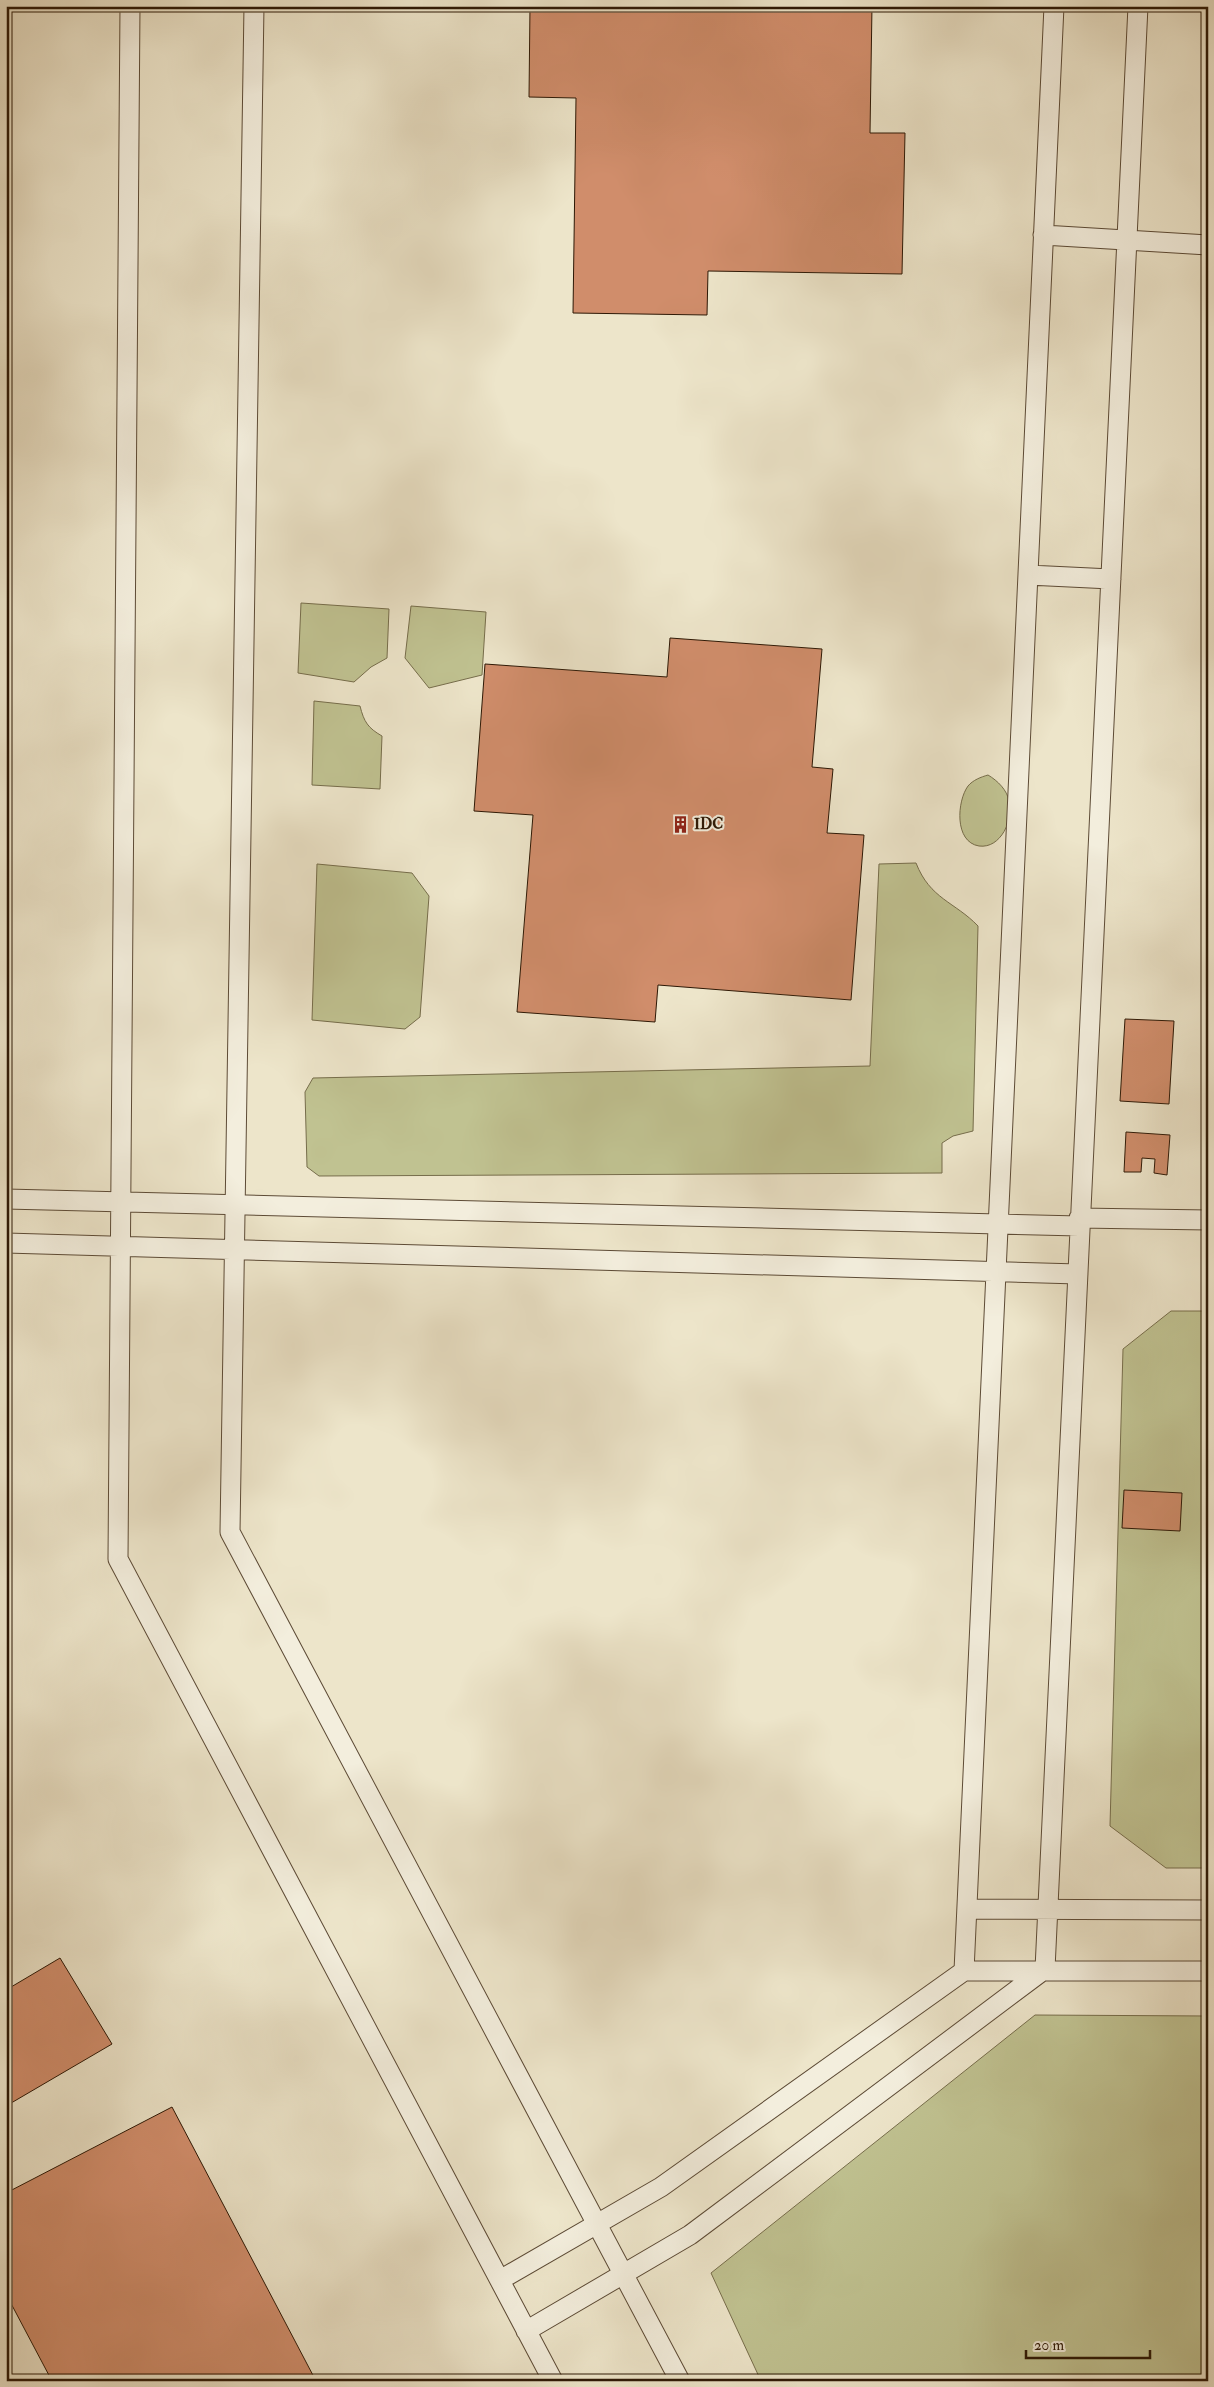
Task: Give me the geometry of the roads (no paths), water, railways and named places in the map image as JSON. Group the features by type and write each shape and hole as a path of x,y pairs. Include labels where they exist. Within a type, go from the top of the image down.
{"lane":[{"path":"130,6 118,1559 553,2381"},
{"path":"254,6 230,1532 680,2381"},
{"path":"964,1971 1054,6"},
{"path":"1045,1969 1138,6"},
{"path":"1043,235 1127,242 1208,245"},
{"path":"1028,574 1111,579"},
{"path":"6,1200 998,1224 1208,1220"},
{"path":"6,1243 1078,1274"},
{"path":"967,1909 1208,1910"},
{"path":"500,2280 661,2188 964,1971 1045,1969 1208,1971"},
{"path":"526,2331 690,2235 1045,1969"}],"place":[{"name":"IDC","path":"680,824"}]}
